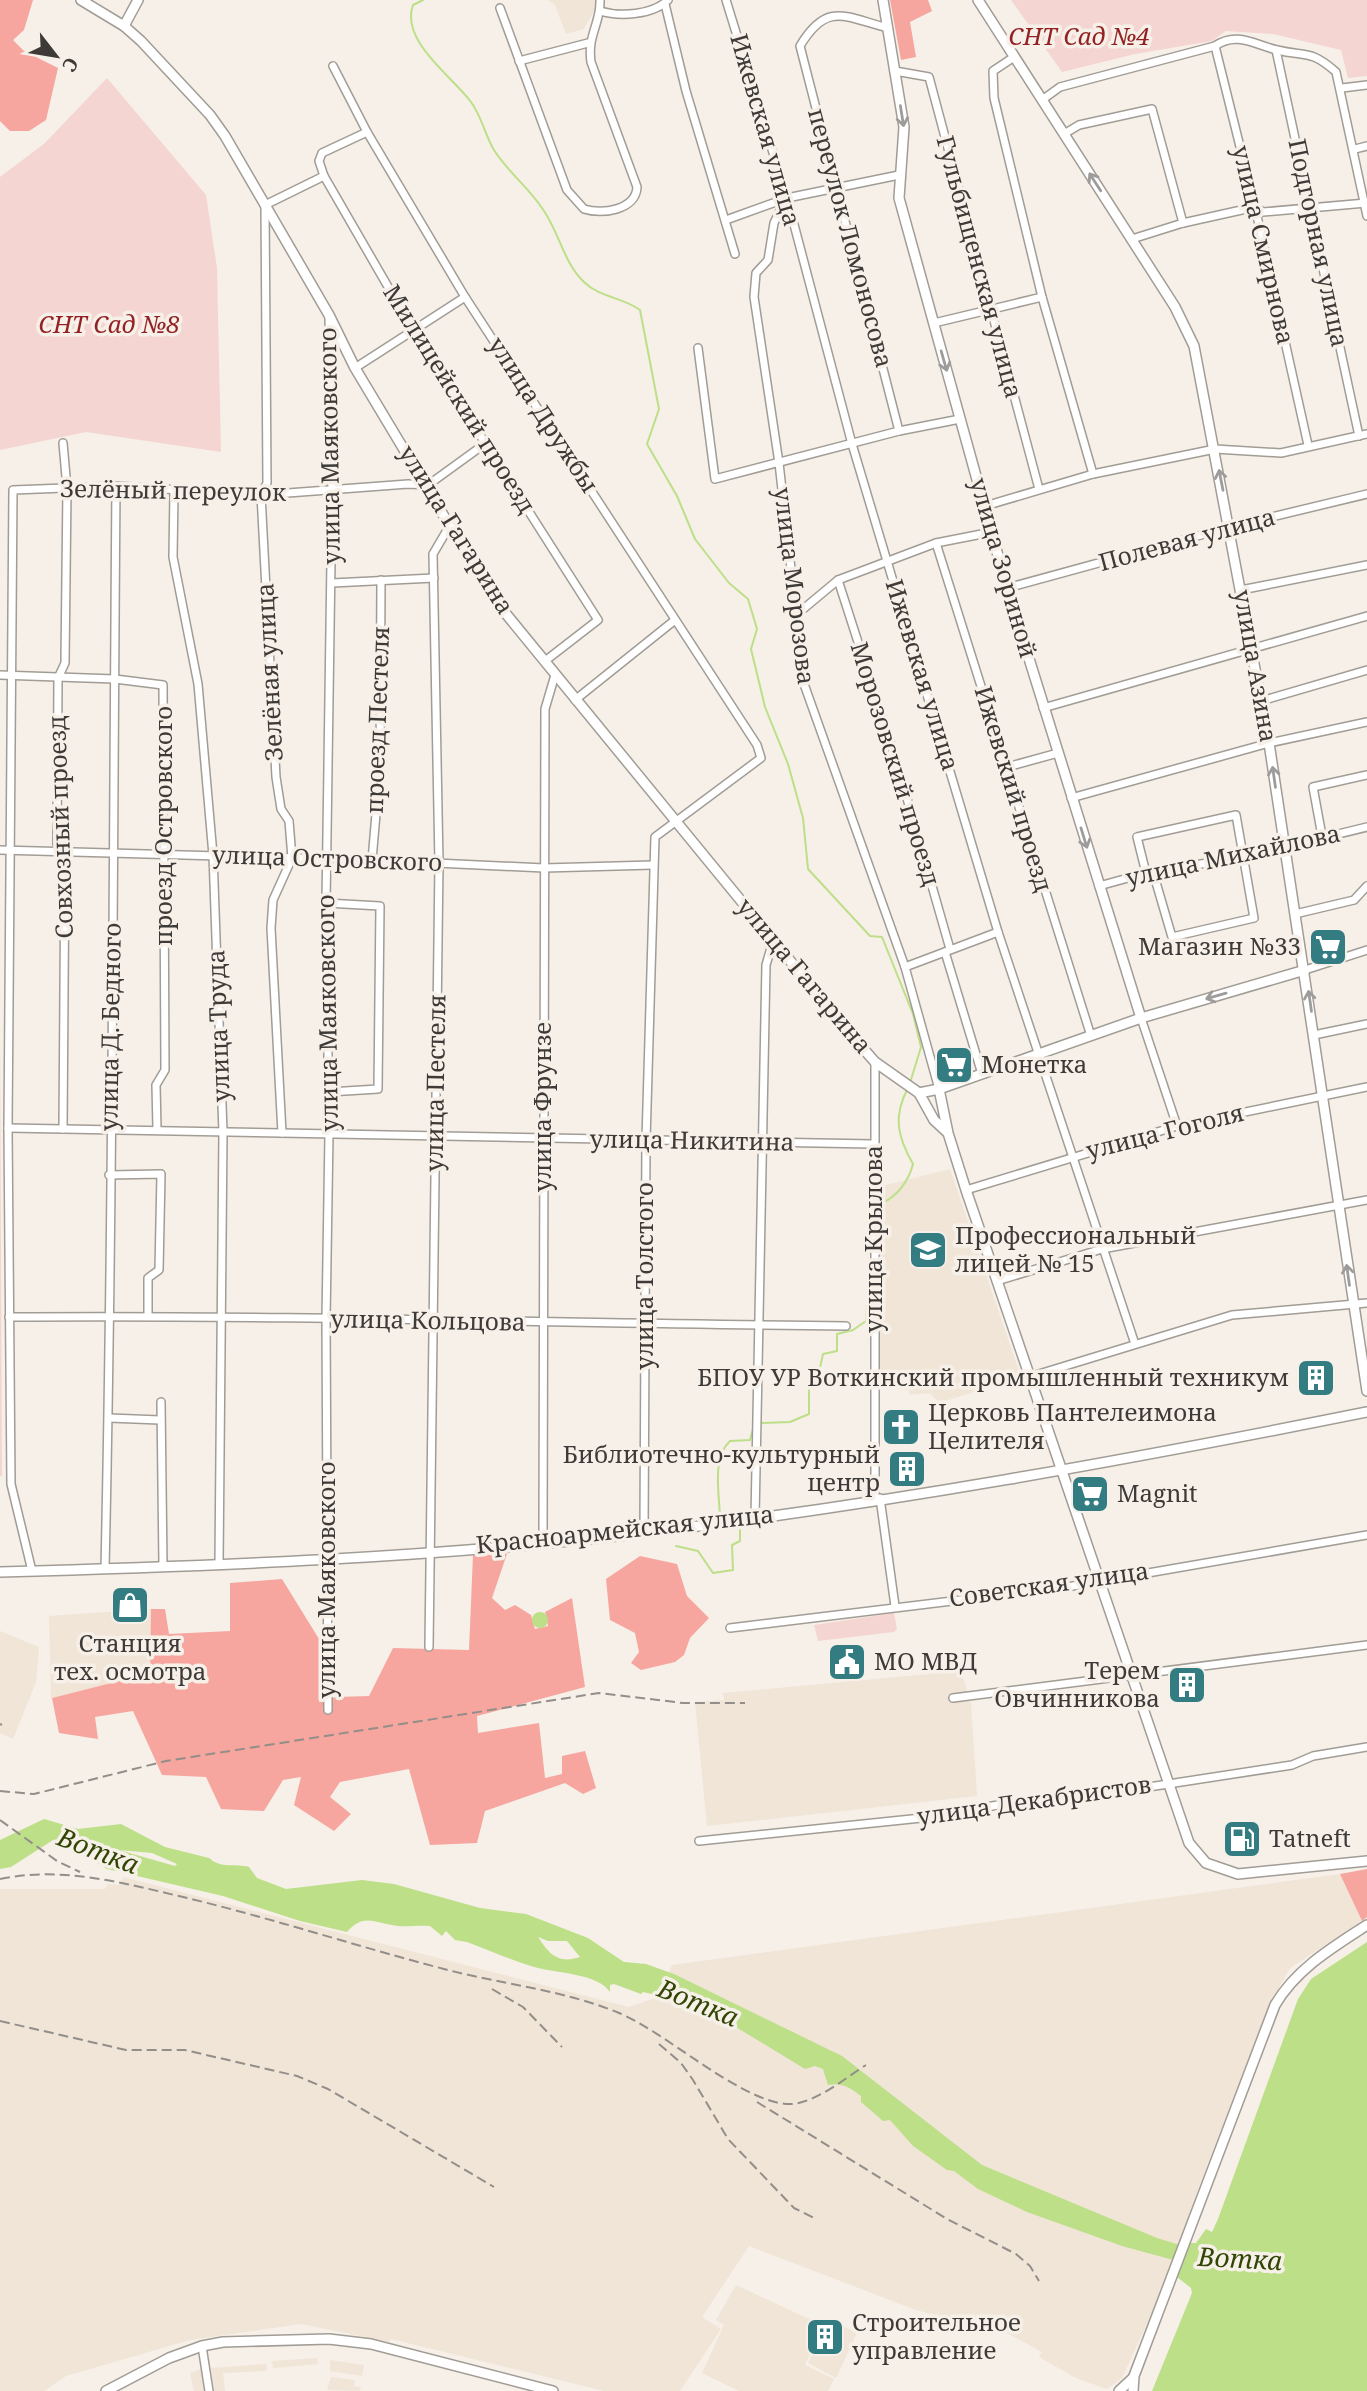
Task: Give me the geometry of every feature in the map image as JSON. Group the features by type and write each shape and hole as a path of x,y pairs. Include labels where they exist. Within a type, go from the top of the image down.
{"main road":[{"name":"улица Гагарина","path":"80,0 124,26 210,115 329,315 355,368 428,485 493,598 875,1062 919,1093"},
{"path":"124,26 138,0"},
{"name":"улица Зориной","path":"884,0 904,127 899,198 1007,588 1141,1018"},
{"name":"улица Азина","path":"978,0 1132,239 1190,335 1215,449 1269,743 1367,1391"},
{"path":"948,1133 934,1119 919,1093 939,1089 1141,1018 1305,970"},
{"path":"939,1089 948,1133 966,1190 1102,1581 1166,1783 1189,1843 1206,1863 1216,1868 1246,1874 1367,1861"},
{"name":"Красноармейская улица","path":"0,1572 327,1560 644,1532 755,1518 1063,1471 1367,1412"},
{"path":"1132,2391 1134,2376 1270,2015 1280,1996 1307,1967 1367,1925"},
{"path":"106,2391 169,2358 202,2346 223,2342 351,2340 552,2391"},
{"path":"1119,2391 1134,2376"}],"street":[{"path":"500,8 567,190 584,209 606,212 632,201 637,195 637,187 591,62 588,43 600,11 600,0"},
{"name":"Ижевская улица","path":"726,0 787,198 852,444 998,932 1135,1344"},
{"path":"600,11 622,15 666,2 686,91 735,254"},
{"name":"переулок Ломоносова","path":"888,28 838,13 824,17 809,31 800,46 879,341 900,431"},
{"path":"1042,100 1059,87 1215,46 1224,40 1258,42 1276,50 1305,52 1322,59 1336,72 1342,88 1367,216"},
{"path":"519,61 588,43"},
{"name":"улица Смирнова","path":"1215,46 1255,206 1308,445"},
{"name":"Подгорная улица","path":"1276,50 1363,435"},
{"path":"1014,57 993,71 994,98 1042,297 1093,474"},
{"name":"улица Дружбы","path":"333,66 367,132 465,297 757,745 761,758 677,822"},
{"name":"Гульбищенская улица","path":"895,71 929,77 1039,489"},
{"path":"1342,88 1367,85"},
{"path":"1065,134 1079,125 1152,109 1183,223"},
{"path":"265,205 324,176 319,161 322,153 367,132"},
{"path":"1355,149 1367,146"},
{"path":"726,220 787,198 837,190 899,175"},
{"name":"Милицейский проезд","path":"324,176 413,330 598,620 545,661"},
{"name":"улица Морозова","path":"787,198 774,223 768,260 756,273 754,297 779,463 804,684 905,967 939,1089"},
{"path":"1132,239 1183,223 1255,206 1264,212 1366,203"},
{"name":"Зелёная улица","path":"265,205 267,483 261,495 276,776 281,809 289,821 292,858 273,900 271,928 282,1133"},
{"path":"355,368 465,297"},
{"path":"934,323 1042,297"},
{"name":"улица Маяковского","path":"328,1710 326,1320 329,1092 326,903 332,492 329,315"},
{"path":"698,348 715,479 900,431 960,419"},
{"path":"985,506 1093,474 1215,449 1281,453 1363,435"},
{"name":"Совхозный проезд","path":"63,443 67,488 65,663 58,678 57,844 65,853 63,1129"},
{"path":"428,485 486,443"},
{"name":"Зелёный переулок","path":"13,676 13,490 116,486 261,495 332,492 408,484 428,485"},
{"name":"улица Д. Бедного","path":"105,1569 111,1316 110,1129 116,486"},
{"name":"улица Труда","path":"174,491 173,557 198,684 213,855 223,1132 219,1563"},
{"name":"Полевая улица","path":"1007,588 1230,527 1367,494"},
{"name":"улица Пестеля","path":"429,1647 439,863 433,554 450,525"},
{"path":"796,614 838,580 936,543 992,532"},
{"name":"Ижевский проезд","path":"936,543 1091,1036"},
{"path":"1241,590 1367,565"},
{"path":"331,583 434,578"},
{"name":"проезд Пестеля","path":"372,860 380,768 381,580"},
{"name":"Морозовский проезд","path":"838,580 896,760 982,1074"},
{"path":"1043,708 1367,615"},
{"path":"575,700 675,620"},
{"path":"1261,701 1367,670"},
{"name":"улица Фрунзе","path":"543,1542 545,709 555,674"},
{"name":"проезд Островского","path":"0,675 114,679 163,685 165,1070 156,1085 156,1129"},
{"path":"13,676 8,1128 11,1485 32,1571"},
{"path":"1071,798 1269,743 1367,722"},
{"path":"1007,767 1058,753"},
{"path":"1322,836 1312,787 1367,775"},
{"path":"1236,815 1244,857 1254,918 1172,937 1137,837 1236,815"},
{"name":"улица Толстого","path":"644,1532 646,1140 653,865 655,837 677,822"},
{"name":"улица Михайлова","path":"1098,886 1150,872 1244,857 1284,845 1367,827"},
{"name":"улица Островского","path":"0,850 372,860 544,868 653,865"},
{"path":"1295,915 1354,900 1367,886"},
{"path":"326,903 380,906 378,1089 329,1092"},
{"path":"905,967 998,932"},
{"path":"755,1518 766,965 773,940"},
{"path":"1305,970 1367,950"},
{"name":"улица Зориной","path":"1141,1018 1177,1126"},
{"path":"1314,1035 1367,1024"},
{"name":"улица Крылова","path":"875,1062 873,1144 878,1499 895,1606"},
{"name":"улица Гоголя","path":"966,1190 1177,1126 1367,1087"},
{"name":"улица Никитина","path":"8,1128 156,1129 435,1138 873,1144"},
{"path":"110,1175 161,1174 159,1270 148,1278 148,1315"},
{"path":"997,1281 1102,1248 1367,1200"},
{"path":"1029,1377 1232,1315 1367,1303"},
{"name":"улица Кольцова","path":"9,1317 148,1315 326,1320 434,1318 846,1326"},
{"path":"161,1402 163,1566"},
{"path":"109,1418 160,1420"},
{"name":"Советская улица","path":"730,1628 1102,1581 1367,1535"},
{"path":"953,1698 1367,1645"},
{"name":"улица Декабристов","path":"699,1841 931,1816 1020,1801 1090,1796 1292,1765 1313,1756 1367,1747"},
{"path":"202,2346 209,2391"}],"shaded area":[{"path":"0,0 33,0 24,30 13,40 24,51 58,68 46,120 29,131 10,131 0,121"},
{"path":"548,0 596,0 597,5 584,29 566,34 555,5"},
{"path":"890,0 928,0 932,11 910,22 916,57 901,60"},
{"name":"Профессиональный лицей № 15","path":"950,1169 1021,1377 939,1403 930,1393 909,1395 909,1390 880,1387 878,1187"},
{"path":"508,1551 492,1598 505,1610 515,1605 531,1615 535,1629 548,1626 545,1612 572,1598 585,1687 477,1716 478,1733 539,1723 545,1778 562,1774 562,1756 585,1751 596,1788 583,1794 565,1783 485,1811 477,1843 430,1845 409,1769 340,1782 330,1797 351,1814 334,1831 294,1805 301,1777 283,1780 264,1811 221,1809 206,1777 162,1775 133,1711 95,1717 98,1739 59,1733 52,1698 119,1681 150,1682 151,1609 165,1609 169,1634 230,1631 230,1583 282,1579 319,1639 319,1702 336,1697 369,1696 393,1648 469,1650 473,1555"},
{"path":"640,1556 677,1564 687,1596 709,1618 690,1638 684,1655 675,1662 641,1670 631,1663 639,1652 635,1633 610,1620 606,1579"},
{"path":"151,1609 151,1682 119,1681 51,1698 49,1616"},
{"path":"0,1631 39,1647 36,1682 13,1739 0,1733"},
{"path":"961,1671 971,1704 977,1796 707,1826 695,1702 724,1700 723,1693"},
{"path":"1367,1869 1367,1917 1362,1921 1340,1874"},
{"path":"1340,1874 1362,1921 1290,1968 1271,2002 1199,2186 1183,2231 1186,2239 1122,2378 1107,2389 1076,2378 1039,2357 1042,2352 1009,2334 916,2310 749,2246 702,2317 721,2329 680,2391 604,2391 391,2339 389,2342 301,2324 190,2340 66,2376 44,2391 0,2391 0,1889 105,1889 108,1884 120,1885 123,1877 629,2007 658,1997 672,1965"},
{"path":"736,2285 824,2326 827,2319 857,2333 836,2378 808,2363 813,2353 811,2352 805,2365 834,2379 828,2391 739,2391 702,2373 724,2325 716,2320"},
{"path":"317,2358 318,2364 273,2368 272,2361"},
{"path":"330,2360 364,2365 362,2376 330,2371"},
{"path":"266,2364 267,2371 223,2373 225,2391 214,2391 211,2368"},
{"path":"201,2369 206,2391 194,2391 190,2373"},
{"path":"331,2377 355,2380 354,2386 342,2385 361,2387 360,2391 327,2390"}],"green space":[{"name":"СНТ Сад №4","path":"1011,0 1367,0 1367,76 1348,78 1341,50 1273,34 1226,31 1212,41 1135,54 1062,72"},
{"name":"СНТ Сад №8","path":"107,78 206,195 217,268 221,452 86,432 0,450 0,177 45,143"},
{"path":"0,1020 2,1476 0,1476"},
{"path":"894,1613 897,1629 894,1632 818,1641 814,1625"}],"water":[{"path":"540,1612 546,1614 546,1626 540,1628 534,1626 532,1620 534,1614"},
{"name":"Вотка","path":"44,1819 78,1829 121,1824 165,1847 209,1858 223,1865 249,1867 257,1878 286,1889 362,1880 394,1884 480,1908 526,1914 588,1938 624,1962 646,1964 674,1974 842,2056 982,2165 1157,2238 1183,2246 1177,2261 1122,2246 1027,2212 978,2189 913,2146 890,2120 883,2121 861,2102 861,2096 854,2090 842,2085 828,2085 823,2069 815,2066 805,2069 726,2021 722,2022 674,2000 643,1992 641,1994 614,1984 610,1985 610,1992 586,1977 525,1964 455,1940 446,1931 442,1936 430,1926 398,1926 365,1921 359,1922 347,1932 300,1921 223,1896 107,1869 72,1847 53,1840 11,1867 0,1869 0,1840","holes":["119,1850 152,1853 177,1864 175,1866","538,1937 548,1941 567,1941 580,1957 565,1959 554,1956"]},
{"name":"Вотка","path":"1367,1942 1367,2391 1152,2391 1192,2293 1191,2288 1177,2277 1190,2243 1196,2243 1206,2229 1212,2232 1218,2219 1298,1999 1311,1979"}],"waterway":[{"path":"423,0 413,5 411,18 421,45 471,102 494,150 542,208 577,274 590,287 640,310 659,409 647,444 677,496 695,539 729,583 748,599 757,629 751,649 765,707 788,764 803,818 808,869 870,936 882,937 913,1014 921,1047 910,1083"},
{"path":"878,1221 882,1203 902,1187 913,1164 903,1144 899,1126 900,1108 908,1088"},
{"path":"760,1423 790,1422 809,1414 809,1381 819,1372 823,1354 837,1351 837,1334 853,1330 866,1321 868,1286 872,1281"},
{"path":"725,1519 720,1516 718,1476 721,1456 730,1441 750,1440 753,1429"},
{"path":"676,1546 698,1551 713,1573 733,1570 732,1545 740,1541 740,1525"}],"railway":[{"path":"0,1791 34,1794 166,1761 599,1693 683,1703 745,1703"},
{"path":"0,1820 57,1861 80,1872"},
{"path":"0,1879 46,1874 115,1882 216,1905 444,1969 598,2005 638,2022 746,2090 786,2104 817,2096 866,2065"},
{"path":"492,1989 523,2007 562,2047"},
{"path":"0,2021 126,2050 185,2050 297,2076 328,2089 494,2187"},
{"path":"659,2044 681,2063 728,2139 794,2208 814,2218"},
{"path":"757,2102 947,2219 1016,2254 1030,2266 1039,2281"}],"place":[{"name":"Магазин №33","path":"1328,947"},
{"name":"Монетка","path":"954,1065"},
{"name":"Профессиональный лицей № 15","path":"928,1250"},
{"name":"БПОУ УР Воткинский промышленный техникум","path":"1316,1378"},
{"name":"Церковь Пантелеимона Целителя","path":"901,1427"},
{"name":"Библиотечно-культурный центр","path":"907,1469"},
{"name":"Magnit","path":"1090,1494"},
{"name":"Станция тех. осмотра","path":"130,1605"},
{"name":"МО МВД","path":"847,1662"},
{"name":"Терем Овчинникова","path":"1187,1685"},
{"name":"Tatneft","path":"1242,1839"},
{"name":"Строительное управление","path":"825,2337"}]}
